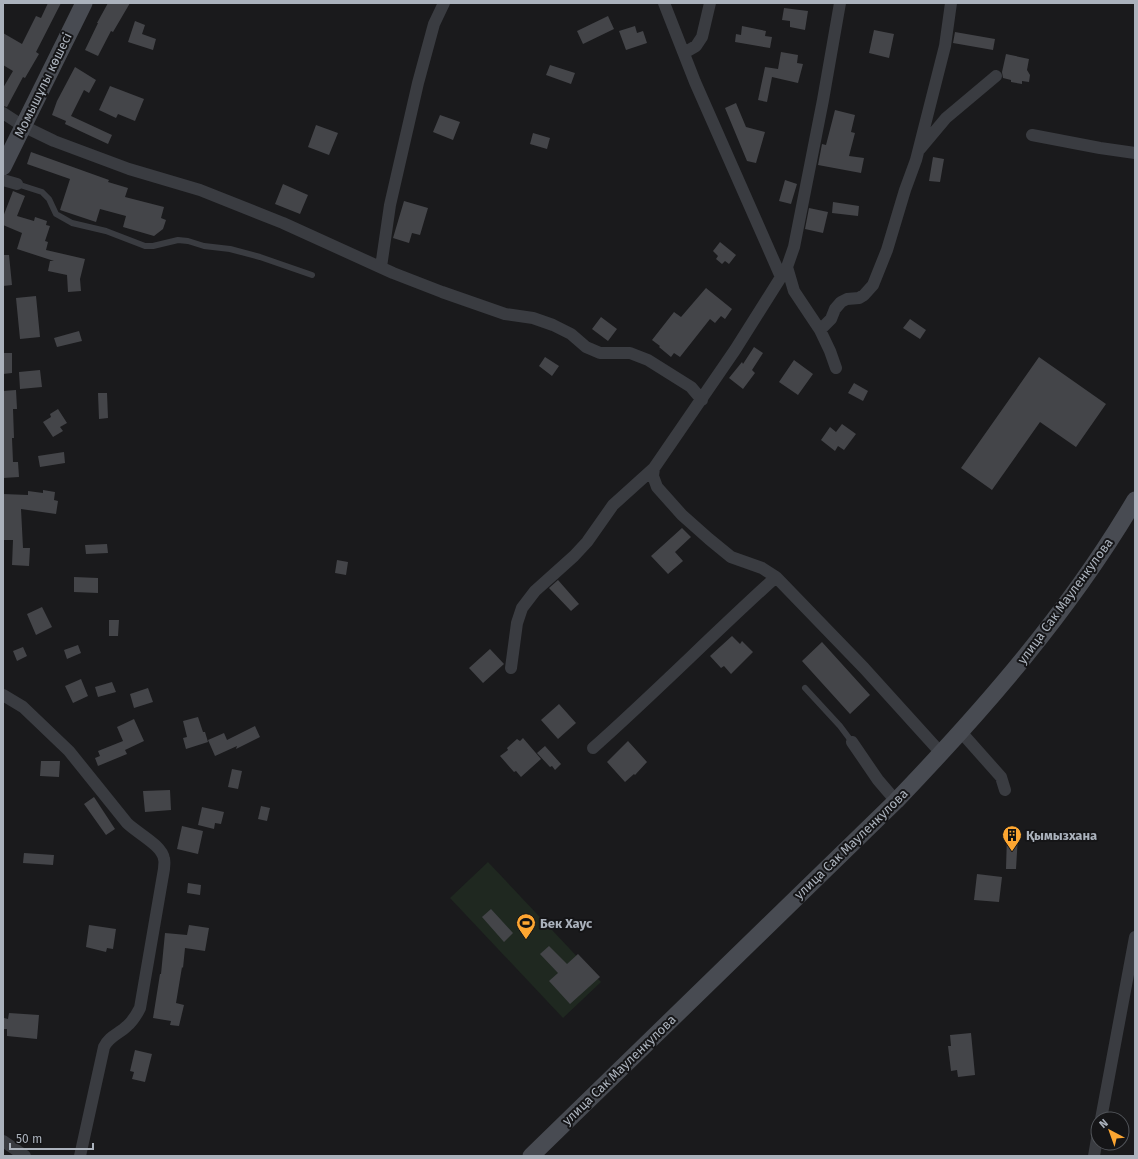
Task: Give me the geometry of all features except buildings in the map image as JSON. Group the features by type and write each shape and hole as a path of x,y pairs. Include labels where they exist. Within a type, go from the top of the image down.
{"main road":[{"name":"Момышұлы көшесі","path":"3,167 84,3"},
{"name":"улица Сак Мауленкулова","path":"531,1156 896,801 941,754 1023,661 1072,597 1124,520 1135,500"}],"street":[{"path":"381,267 390,205 418,83 434,24 444,3"},
{"path":"664,3 695,82 784,272 794,291 820,330 836,368"},
{"path":"684,53 696,46 702,37 710,3"},
{"path":"511,668 517,623 522,608 535,591 574,556 587,542 613,505 654,468 702,400 784,272 794,247 823,100 840,3"},
{"path":"820,330 830,319 835,309 841,302 848,298 859,298 864,295 873,285 887,250 918,151 945,46 951,3"},
{"path":"918,151 946,118 996,76"},
{"path":"3,113 23,126 54,141 129,169 200,190 442,292 505,314 533,318 553,325 571,334 586,347 600,353 630,353 648,360 690,387 702,400"},
{"path":"1032,135 1135,153"},
{"path":"3,180 17,184"},
{"path":"654,468 653,476 657,488 682,515 731,557 762,568 776,577 864,668 941,754"},
{"path":"593,748 627,718 736,613 776,577"},
{"path":"3,695 23,707 69,752 133,830 161,851 164,858 164,869 140,1008 127,1026 111,1037 104,1047 80,1156"},
{"path":"961,732 1001,777 1005,790"},
{"path":"852,742 878,780 896,801"},
{"path":"1102,1111 1135,937"},
{"path":"3,1141 25,1156"}],"lane":[{"path":"17,184 42,192 49,199 56,214 72,223 106,231 145,246 153,246 178,240 188,241 204,246 230,249 260,257 312,275"},
{"path":"805,688 840,726 852,742"}],"shaded area":[{"name":"Бек Хаус","path":"488,862 601,982 563,1018 450,898"}],"place":[{"name":"Қымызхана","path":"1012,852"},
{"name":"Бек Хаус","path":"526,940"}]}
